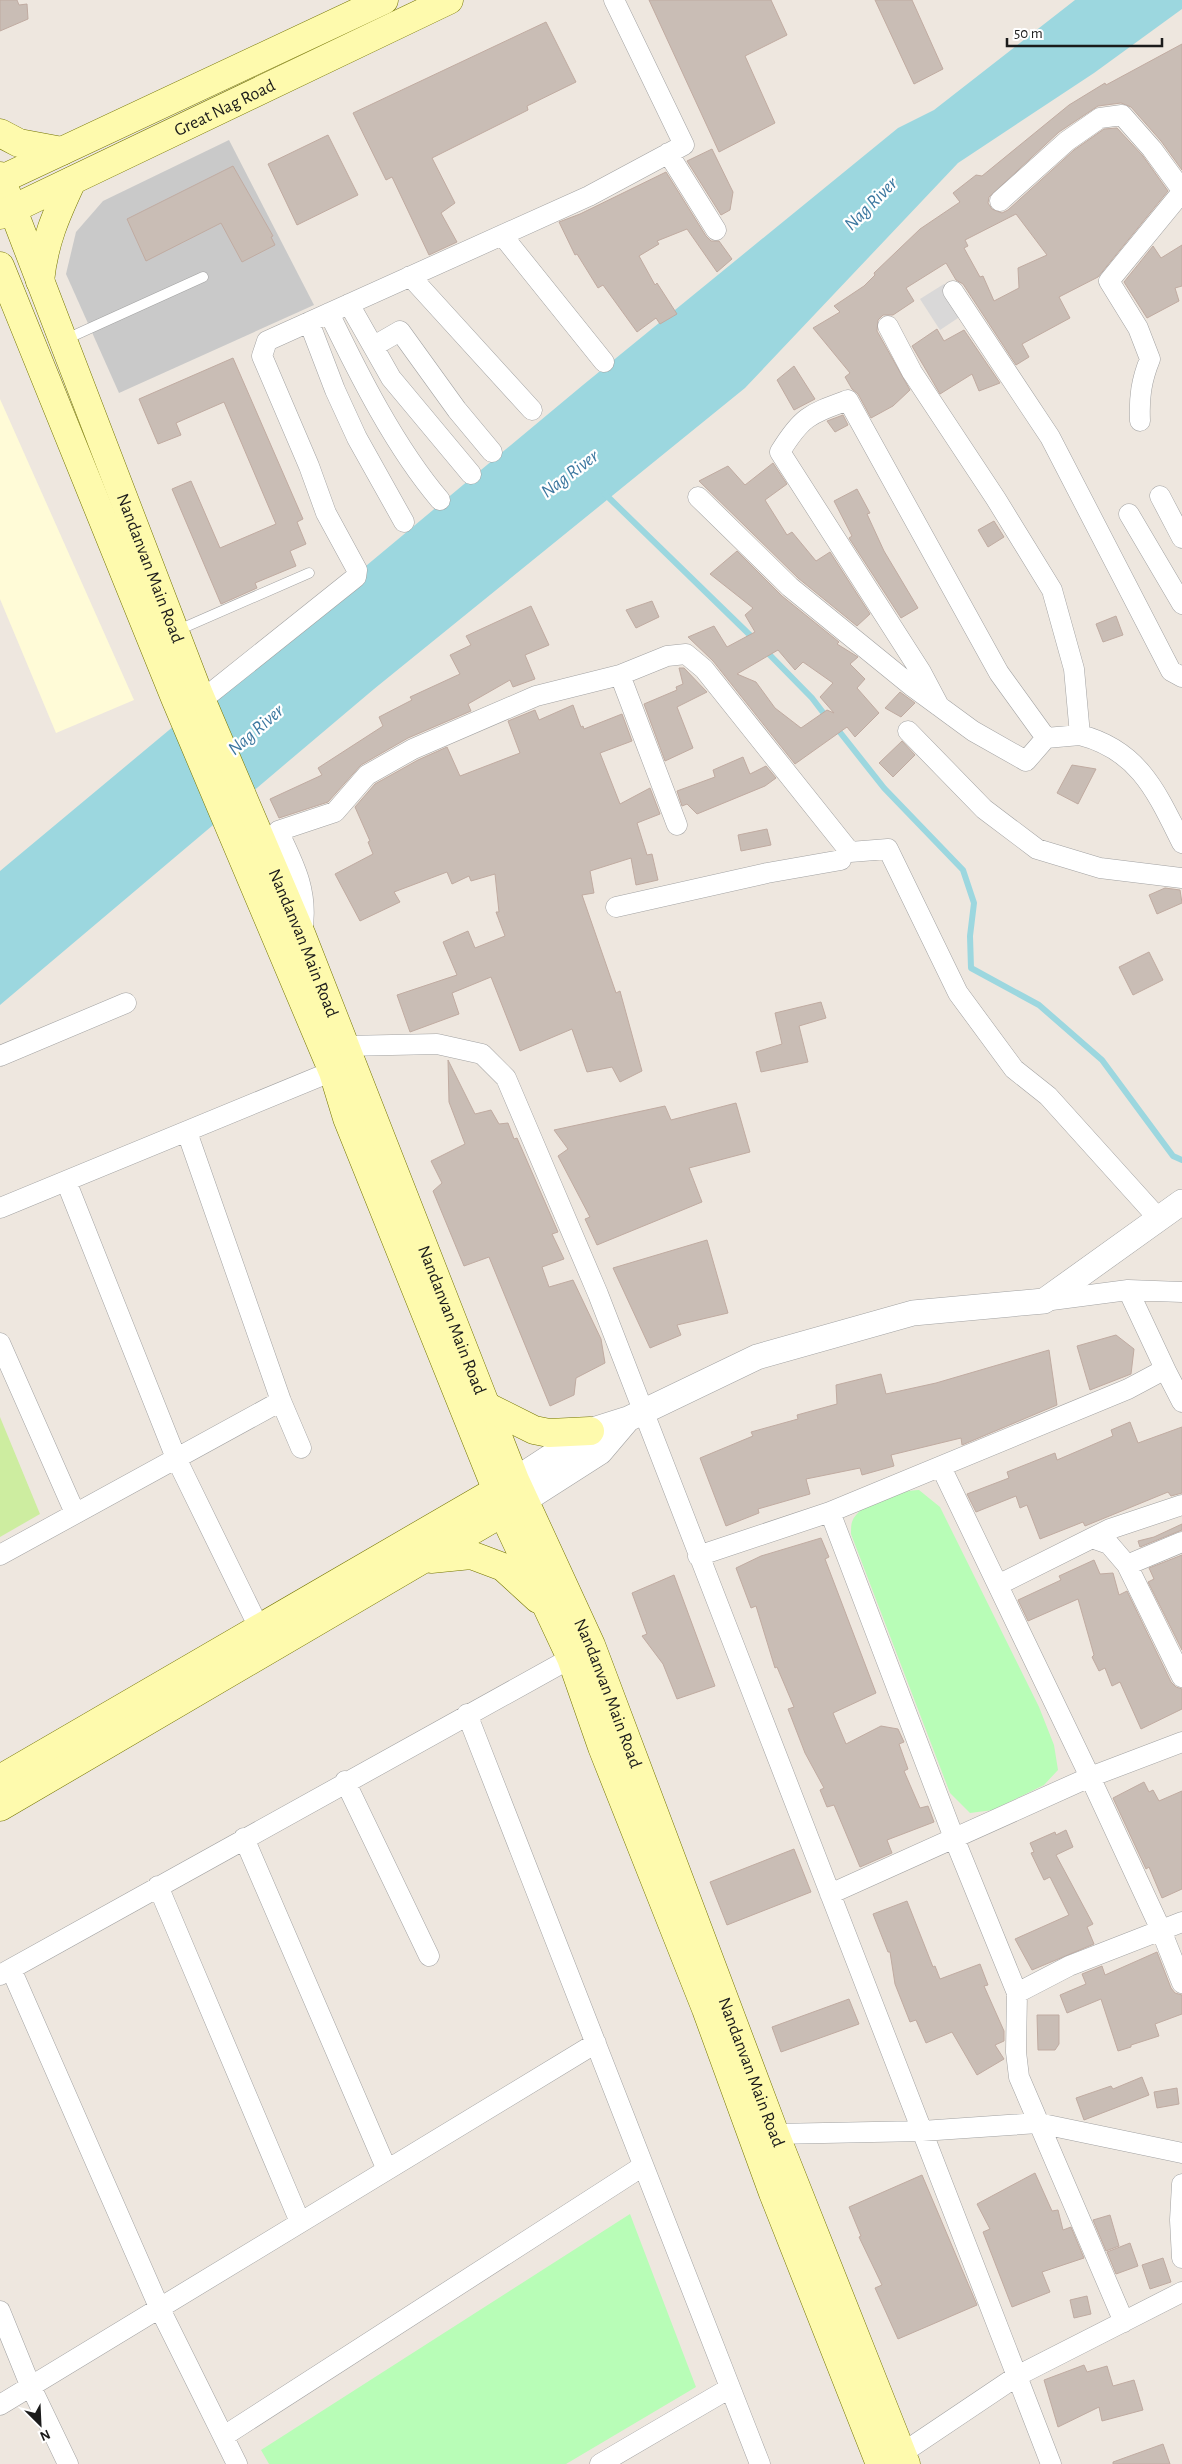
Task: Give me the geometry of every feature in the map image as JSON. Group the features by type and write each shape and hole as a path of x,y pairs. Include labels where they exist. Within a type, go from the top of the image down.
{"main road":[{"name":"Great Nag Road","path":"0,178 62,151 384,0"},
{"name":"Great Nag Road","path":"6,212 449,0"},
{"path":"0,133 19,143 62,151"},
{"name":"Nandanvan Main Road","path":"0,178 6,212 40,281 175,631 191,696 242,822 302,936 343,1060 486,1406 510,1496 591,1644 775,2134 893,2462"},
{"path":"40,281 43,253 53,224 72,181"},
{"path":"0,266 6,290 191,696"},
{"path":"242,822 343,1060 348,1118 407,1272 510,1496 548,1609 571,1658 602,1747 702,2000 773,2193 893,2462"},
{"path":"486,1406 534,1430 549,1433 590,1432"},
{"path":"0,1779 264,1639 423,1560 510,1496"},
{"path":"0,1807 264,1639 510,1496"},
{"path":"423,1560 472,1555 503,1567 548,1609"}],"street":[{"path":"191,696 356,577 357,570 326,513 309,466 262,356 267,341 589,196 684,145 614,0"},
{"path":"1000,201 1067,141 1100,118 1122,115 1152,149 1182,191 1109,281 1138,328 1150,360 1143,376 1139,396 1140,421"},
{"path":"668,153 716,230"},
{"path":"502,235 604,362"},
{"path":"410,276 532,410"},
{"path":"953,291 1050,437 1171,671 1182,677"},
{"path":"349,304 391,378 470,474"},
{"path":"329,313 367,386 419,476 440,500"},
{"path":"309,322 357,438 404,522"},
{"path":"888,326 912,372 996,499 1052,590 1074,669 1080,735"},
{"path":"374,346 400,331 457,410 492,452"},
{"path":"939,706 921,672 780,452 794,428 813,413 848,400 999,673 1046,738"},
{"path":"1160,496 1182,538"},
{"path":"698,497 790,587 973,731 1026,761 1046,738 1080,735 1102,740 1128,758 1155,788 1182,843"},
{"path":"1129,514 1182,604"},
{"path":"302,936 305,916 301,882 278,831 335,812 366,775 413,749 536,696 620,675 667,656 686,654 704,669 850,852 888,849 958,993 1014,1070 1048,1096 1158,1218"},
{"path":"620,675 677,825"},
{"path":"908,731 984,809 1037,849 1100,868 1182,878"},
{"path":"616,907 767,873 841,860"},
{"path":"0,1056 126,1003"},
{"path":"0,1208 187,1132 343,1060 437,1044 482,1054 506,1078 598,1294 635,1416 698,1556 1051,2464"},
{"path":"187,1132 281,1401 302,1448"},
{"path":"66,1181 176,1458 264,1639"},
{"path":"1044,1300 1182,1202"},
{"path":"510,1496 590,1432 635,1416 758,1357 913,1314 1128,1290 1182,1292"},
{"path":"1128,1290 1182,1402"},
{"path":"1,1346 75,1513"},
{"path":"698,1556 830,1512 1128,1390 1158,1372 1166,1371"},
{"path":"0,1555 281,1401"},
{"path":"510,1496 600,1452 635,1416"},
{"path":"941,1466 1090,1777 1161,1930 1182,1983"},
{"path":"998,1585 1110,1529 1182,1506"},
{"path":"830,1512 954,1838 1017,1993 1016,2052 1020,2077 1124,2322"},
{"path":"1092,1538 1109,1544 1127,1566 1182,1677"},
{"path":"1127,1566 1182,1542"},
{"path":"237,2464 159,2307 5,1972 571,1658"},
{"path":"467,1714 760,2464"},
{"path":"830,1894 1090,1777 1182,1742"},
{"path":"345,1782 429,1956"},
{"path":"244,1838 387,2170"},
{"path":"158,1886 300,2222"},
{"path":"1017,1993 1069,1966 1182,1922"},
{"path":"0,2405 30,2385 596,2043"},
{"path":"775,2134 922,2131 1038,2122 1182,2153"},
{"path":"224,2436 643,2166"},
{"path":"1182,2184 1180,2220 1182,2258"},
{"path":"893,2462 1017,2376 1182,2292"},
{"path":"0,2311 30,2385 68,2464"},
{"path":"600,2464 730,2388"}],"lane":[{"path":"63,341 203,277"},
{"path":"175,631 310,573"}],"shaded area":[{"path":"229,140 314,305 119,393 66,274 76,232 103,201"},
{"path":"944,284 961,316 940,330 920,299"},
{"path":"0,399 134,700 56,733 0,599"}],"green space":[{"path":"0,1417 40,1514 0,1537"},
{"path":"919,1490 940,1507 1039,1707 1054,1745 1058,1770 1044,1785 993,1810 970,1813 950,1793 851,1534 852,1522 856,1515 871,1503 891,1495"},
{"path":"630,2214 696,2387 566,2464 269,2464 261,2450"}],"water":[{"name":"Nag River","path":"1075,0 1182,0 1182,9 1094,73 958,163 745,388 374,689 0,1005 0,871 583,385 898,128 934,110"}],"building":[{"path":"0,0 17,0 19,5 27,4 28,19 0,31"},
{"path":"649,0 771,0 787,35 745,56 775,123 719,152"},
{"path":"875,0 912,0 943,69 914,84"},
{"path":"546,22 576,82 527,106 528,110 432,158 455,203 441,213 457,242 429,255 392,177 386,180 353,113"},
{"path":"1182,44 1182,170 1161,141 1131,107 1121,103 1098,106 1059,132 989,197 988,203 992,209 1002,213 1008,210 1074,150 1104,129 1117,128 1143,156 1168,191 1098,277 1059,297 1070,318 1022,344 1029,357 1016,365 963,284 956,280 946,263 906,288 914,301 893,315 883,315 878,320 877,331 910,390 893,406 871,418 858,394 852,389 845,377 850,373 813,328 840,312 834,306 864,286 875,275 874,273 920,229 960,202 953,193 976,175 982,176 1069,105 1105,83 1106,85","holes":["1016,214 1047,255 1018,268 1019,288 994,301 983,276 980,277 964,248 968,246 965,240"]},
{"path":"328,135 358,195 297,225 268,164"},
{"path":"712,149 733,192 730,210 721,215 687,161"},
{"path":"233,166 273,236 271,237 275,245 242,262 221,223 146,261 127,219"},
{"path":"666,172 706,236 711,241 719,241 732,259 717,272 687,229 657,241 659,244 639,256 655,285 657,283 677,314 660,324 656,318 637,332 603,285 598,288 577,254 575,255 559,222 580,214"},
{"path":"1182,245 1182,286 1175,288 1179,301 1147,318 1124,282 1153,246 1161,258"},
{"path":"937,329 944,341 964,330 1000,383 979,391 972,374 940,394 912,346"},
{"path":"233,358 303,519 297,522 306,544 290,551 296,566 255,583 257,588 221,604 172,489 191,481 220,548 276,524 224,402 176,423 181,435 158,444 139,399"},
{"path":"794,366 815,399 794,410 777,380"},
{"path":"843,415 848,425 835,432 827,421"},
{"path":"773,463 787,484 765,500 787,535 792,532 816,561 830,552 870,614 857,626 798,578 699,481 728,466 745,485"},
{"path":"857,489 870,513 867,514 884,551 918,608 901,618 849,538 852,536 834,501"},
{"path":"994,521 1004,537 988,547 978,530"},
{"path":"737,551 782,596 839,642 837,644 858,657 850,664 865,679 857,688 879,713 855,737 847,727 795,764 713,661 688,637 714,626 727,647 755,632 745,615 753,608 710,574","holes":["778,650 795,670 803,662 833,683 820,697 834,713 827,710 801,728 775,708 756,682 737,674"]},
{"path":"652,601 659,617 636,628 626,610"},
{"path":"531,606 549,645 525,655 535,679 513,687 510,680 468,704 471,711 408,738 361,765 328,802 279,818 270,799 322,775 318,768 383,726 379,717 412,700 410,697 460,674 450,655 471,645 466,636"},
{"path":"1116,616 1123,635 1103,642 1096,624"},
{"path":"679,668 684,668 707,692 677,707 693,748 665,761 644,704 677,690 676,687 683,684"},
{"path":"900,692 915,703 901,717 885,708"},
{"path":"573,705 581,727 583,726 584,729 622,714 632,741 600,753 620,804 650,788 660,814 637,823 647,855 652,854 658,880 636,885 631,858 590,871 594,893 582,895 616,993 620,991 642,1071 620,1082 612,1067 587,1072 572,1029 520,1051 491,977 452,993 459,1014 410,1032 397,995 457,975 443,942 468,931 475,948 505,936 496,912 499,912 495,874 471,881 469,876 452,884 447,872 394,892 400,902 360,921 335,874 373,854 368,842 370,841 355,807 375,784 418,760 447,747 460,776 520,753 508,721 535,710 539,720"},
{"path":"902,741 915,755 893,777 879,763"},
{"path":"743,757 750,774 766,766 776,778 765,786 697,814 687,804 682,806 677,791 715,777 713,770"},
{"path":"1072,765 1096,769 1078,804 1057,793"},
{"path":"767,829 771,845 741,851 738,835"},
{"path":"1165,888 1180,890 1182,903 1157,914 1149,895"},
{"path":"1149,952 1163,980 1133,995 1119,967"},
{"path":"821,1002 826,1018 799,1026 808,1062 761,1072 756,1052 782,1044 775,1013"},
{"path":"448,1060 475,1114 491,1110 499,1124 508,1123 514,1139 517,1138 558,1232 552,1234 564,1259 542,1267 549,1287 573,1280 601,1339 605,1363 576,1378 574,1395 550,1406 489,1257 464,1266 433,1191 442,1183 431,1161 465,1144 449,1102"},
{"path":"736,1103 750,1152 689,1168 702,1202 597,1245 585,1219 590,1217 558,1156 568,1149 554,1130 665,1106 671,1120"},
{"path":"707,1240 728,1313 677,1325 681,1335 650,1348 613,1268"},
{"path":"1116,1335 1134,1349 1131,1374 1090,1390 1077,1346"},
{"path":"1049,1350 1057,1405 962,1445 961,1438 891,1455 894,1466 862,1475 860,1468 806,1479 810,1494 758,1509 759,1513 726,1526 700,1458 753,1436 751,1432 798,1419 797,1415 837,1404 836,1385 881,1374 886,1394 936,1383"},
{"path":"1130,1422 1138,1443 1182,1427 1182,1493 1171,1496 1168,1492 1085,1526 1083,1522 1040,1539 1027,1505 1020,1508 1016,1496 976,1512 967,1494 1009,1478 1007,1472 1055,1453 1057,1460 1113,1436 1111,1430"},
{"path":"1182,1524 1182,1530 1140,1547 1138,1541 1154,1537"},
{"path":"821,1538 829,1557 825,1559 876,1693 833,1713 846,1744 881,1726 898,1729 904,1742 899,1744 908,1769 904,1771 920,1808 928,1806 934,1822 887,1840 892,1853 860,1867 834,1805 827,1807 820,1790 824,1788 805,1753 788,1709 794,1707 777,1667 775,1668 756,1606 751,1608 736,1568 761,1556"},
{"path":"1182,1555 1182,1650 1148,1582 1154,1579 1149,1568"},
{"path":"1094,1560 1100,1574 1113,1573 1119,1595 1127,1591 1171,1682 1176,1687 1182,1689 1182,1709 1141,1729 1120,1682 1112,1686 1105,1668 1099,1671 1092,1657 1094,1655 1078,1599 1028,1621 1018,1600 1061,1580 1059,1576"},
{"path":"674,1575 715,1686 677,1699 663,1664 642,1636 647,1634 632,1593"},
{"path":"1144,1782 1149,1792 1153,1790 1159,1801 1182,1791 1182,1889 1162,1898 1149,1867 1146,1869 1113,1798"},
{"path":"1066,1830 1073,1847 1056,1855 1093,1924 1087,1927 1094,1944 1032,1970 1015,1939 1069,1915 1050,1877 1044,1880 1031,1853 1034,1852 1030,1843 1055,1832 1056,1835"},
{"path":"794,1849 811,1892 727,1925 710,1882"},
{"path":"907,1901 933,1967 935,1966 940,1979 980,1964 988,1985 984,1986 1004,2031 1004,2041 995,2045 1004,2059 977,2075 952,2032 926,2043 916,2020 910,2022 895,1984 890,1952 888,1952 873,1914"},
{"path":"1157,1952 1171,1988 1175,1993 1182,1995 1182,2014 1155,2024 1159,2036 1118,2051 1101,1999 1067,2013 1060,1995 1086,1984 1082,1974 1102,1966 1105,1975"},
{"path":"849,1999 859,2024 781,2052 772,2027"},
{"path":"1037,2015 1059,2015 1059,2044 1055,2050 1038,2050"},
{"path":"1142,2077 1149,2095 1084,2120 1076,2098 1111,2086 1113,2089"},
{"path":"1177,2088 1179,2104 1157,2108 1154,2092"},
{"path":"1035,2173 1052,2211 1058,2210 1063,2230 1071,2227 1084,2258 1042,2272 1050,2292 1012,2307 983,2232 990,2229 977,2204"},
{"path":"922,2175 977,2305 898,2339 875,2288 882,2285 859,2237 861,2236 849,2207"},
{"path":"1110,2215 1119,2246 1106,2251 1093,2220"},
{"path":"1130,2243 1138,2266 1116,2274 1107,2252"},
{"path":"1163,2258 1171,2282 1150,2289 1142,2265"},
{"path":"1087,2296 1091,2314 1074,2318 1070,2300"},
{"path":"1084,2365 1087,2372 1107,2366 1113,2386 1134,2380 1143,2410 1102,2421 1099,2407 1058,2427 1044,2380"},
{"path":"1163,2444 1170,2464 1113,2464 1113,2462"}],"waterway":[{"path":"605,494 755,640"},
{"path":"764,649 812,698 828,719"},
{"path":"835,726 884,788 963,870 974,903 970,936 971,968 1039,1005 1102,1060 1173,1156 1182,1160"}]}
